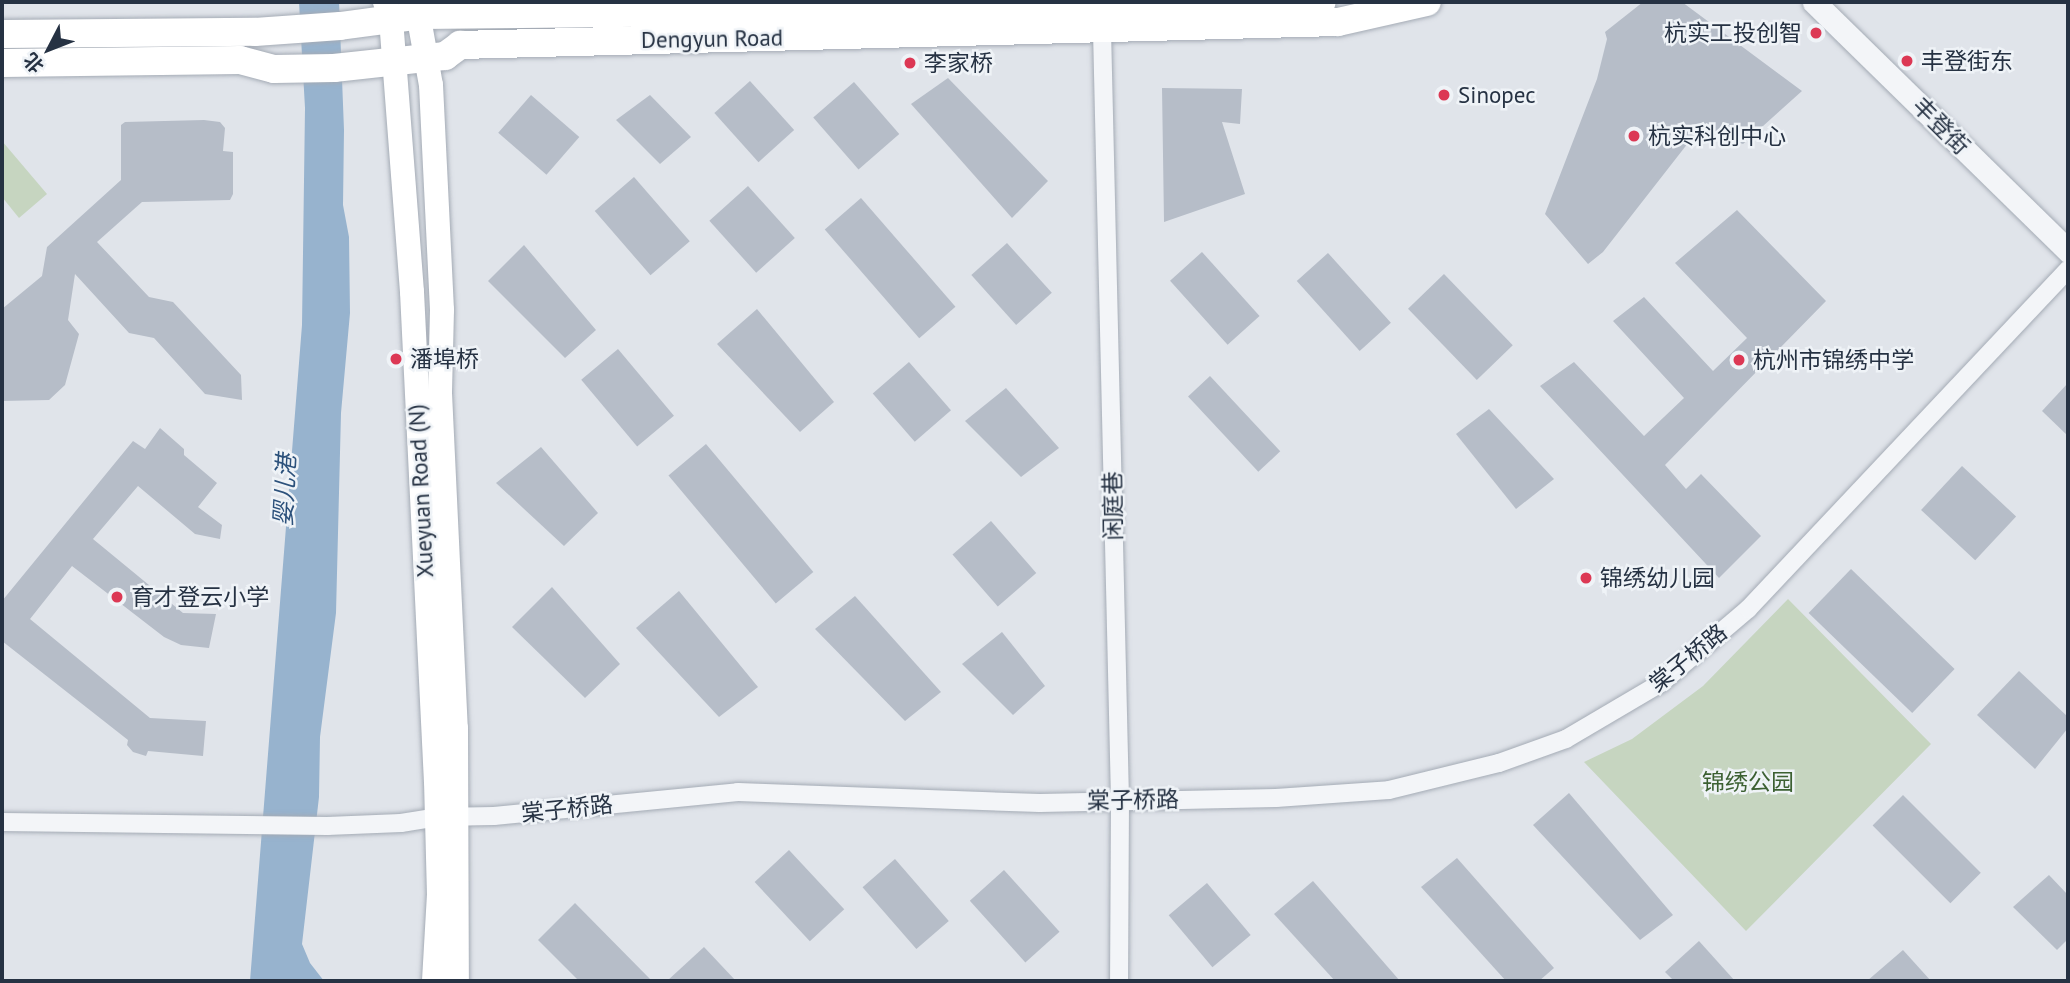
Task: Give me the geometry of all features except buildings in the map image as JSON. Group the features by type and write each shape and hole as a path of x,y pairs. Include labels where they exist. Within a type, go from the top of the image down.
{"main road":[{"name":"Dengyun Road","path":"2,34 255,32 330,27 388,11 418,8 1305,6 1322,2"},
{"name":"Dengyun Road","path":"2,63 240,60 274,69 334,68 445,57 460,45 1338,22 1427,2"},
{"name":"Xueyuan Road (N)","path":"418,8 431,85 442,296 440,393 448,816 439,894 434,981"},
{"name":"Xueyuan Road (N)","path":"388,11 412,292 457,981"}],"street":[{"name":"丰登街","path":"1814,2 2068,251"},
{"name":"闲庭巷","path":"1102,30 1120,800 1119,981"},
{"name":"棠子桥路","path":"2,822 212,827 401,823 448,816 494,816 738,792 1040,803 1276,798 1389,790 1499,763 1566,739 1661,683 1748,609 2068,269"}],"green space":[{"path":"2,141 47,194 19,218 2,197"},
{"name":"锦绣公园","path":"1788,599 1931,744 1746,931 1584,762 1632,739 1703,686"}],"water":[{"path":"299,2 339,2 344,130 343,205 349,237 350,313 341,413 336,613 320,737 319,797 302,944 310,963 324,981 250,981 302,325 305,108"}],"place":[{"name":"杭实工投创智","path":"1816,33"},
{"name":"丰登街东","path":"1907,61"},
{"name":"李家桥","path":"910,63"},
{"name":"Sinopec","path":"1444,95"},
{"name":"杭实科创中心","path":"1634,136"},
{"name":"潘埠桥","path":"396,359"},
{"name":"杭州市锦绣中学","path":"1739,360"},
{"name":"锦绣幼儿园","path":"1586,578"},
{"name":"育才登云小学","path":"117,597"}],"water label":[{"name":"婴儿港","path":"285,490"}]}
